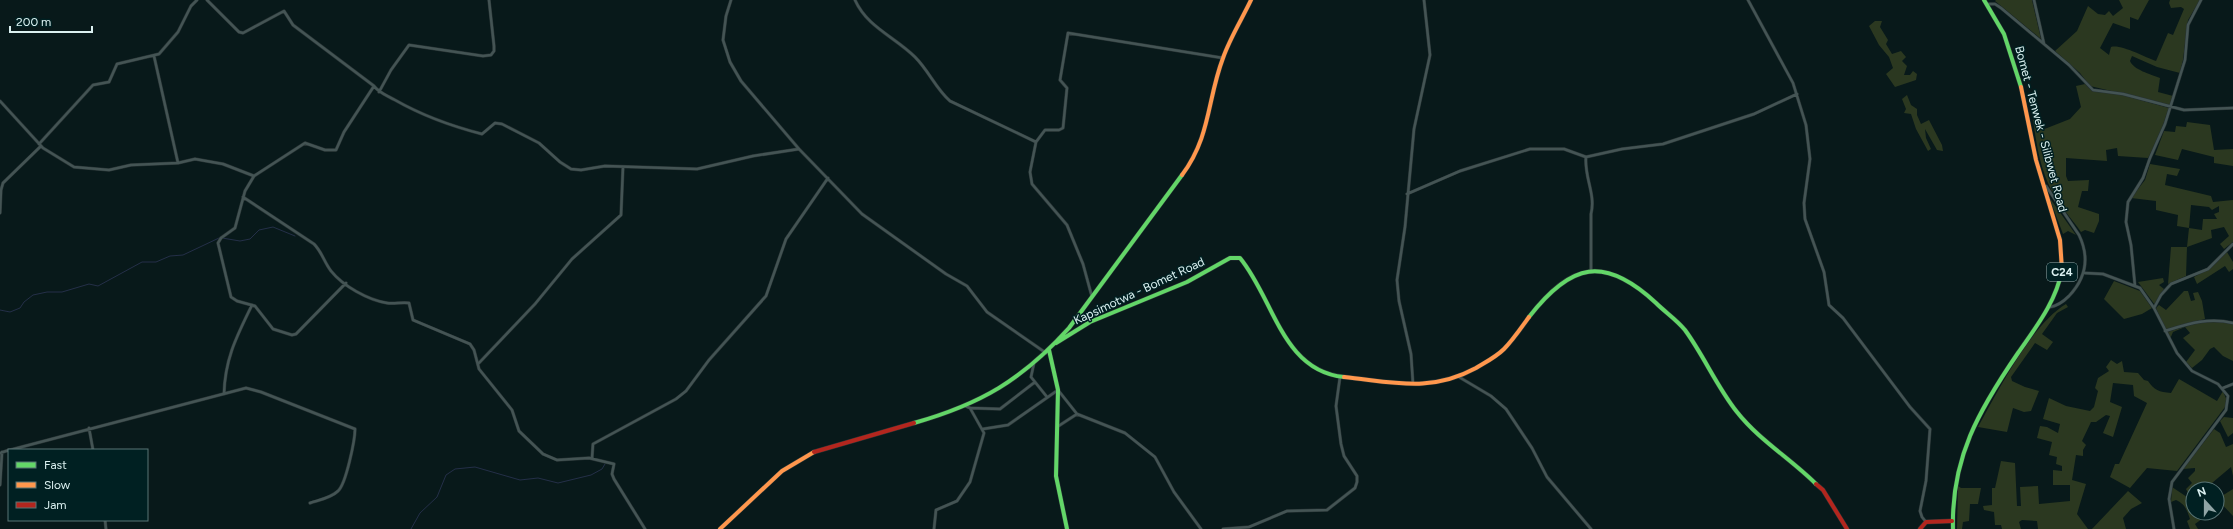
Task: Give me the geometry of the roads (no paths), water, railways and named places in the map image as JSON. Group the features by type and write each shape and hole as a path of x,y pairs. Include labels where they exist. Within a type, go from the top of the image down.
{"street":[{"path":"0,213 1,190 3,183 40,145 93,86 109,82 117,64 159,54 178,32 191,6 197,0"},
{"path":"207,0 239,32 243,33 284,11 293,25 330,51 374,86 379,92 426,117 482,134 495,123 502,124 539,143 560,162 571,169 581,170 598,166 697,169 754,156 799,149"},
{"path":"379,92 391,70 409,45 491,56 494,46 489,0"},
{"path":"732,0 726,16 723,40 730,62 740,81 799,149 862,214 946,274 967,286 987,312 1047,351 1058,390 1056,476 1067,529"},
{"path":"855,0 865,17 916,58 939,90 950,101 1036,142"},
{"path":"720,529 768,483 807,455 835,445 922,422 965,406 996,391 1034,363 1056,343 1183,176 1194,158 1202,141 1223,58 1251,0"},
{"path":"1413,384 1412,354 1397,289 1414,128 1430,55 1424,0"},
{"path":"1748,0 1789,74 1797,94 1810,150 1804,202 1805,219 1824,272 1829,304 1843,318 1910,407 1930,429 1926,481 1920,511 1922,518 1926,522"},
{"name":"Bomet - Tenwek - Silibwet Road","path":"1953,529 1952,521 1954,491 1958,467 1971,431 1997,385 2050,307 2060,282 2062,260 2056,225 2042,179 2018,72 2005,34 1988,4 1984,0"},
{"path":"2034,0 2044,44"},
{"path":"2135,286 2132,245 2126,222 2128,202 2144,178 2171,107 2185,60 2188,25 2201,0"},
{"path":"1988,4 1995,4 2001,8 2073,68 2093,90 2123,94 2184,110 2233,108"},
{"path":"1092,297 1083,264 1067,225 1032,184 1030,172 1036,142 1045,130 1059,130 1063,128 1067,88 1060,80 1068,32 1223,58"},
{"path":"154,56 178,163"},
{"path":"346,283 294,336 272,329 252,305 237,301 231,297 218,244 221,238 235,228 247,186 254,176 305,143 325,150 336,151 344,132 374,86"},
{"path":"1407,194 1456,172 1530,149 1564,149 1586,157 1622,149 1664,144 1762,112 1797,94"},
{"path":"0,101 40,145 70,166 82,169 109,170 131,165 178,163 195,159 208,161 254,176"},
{"path":"1586,157 1593,206 1591,214 1591,271"},
{"path":"477,365 535,304 572,259 621,215 623,166"},
{"path":"592,458 592,444 682,395 709,360 760,303 769,290 786,239 828,178"},
{"path":"2042,179 2069,218 2084,244 2086,261 2085,273 2075,290 2064,301 2050,307"},
{"path":"243,197 314,244 322,253 330,270 346,283 376,300 389,303 409,303 413,320 470,344 474,350 477,365 490,385 512,410 519,431 543,454 557,460 592,458 614,464 612,474 614,479 645,529"},
{"path":"2154,308 2161,295 2171,284 2208,268 2233,244"},
{"name":"Kapsimotwa - Bomet Road","path":"1056,343 1090,322 1162,293 1230,258 1236,257 1242,260 1250,270 1284,336 1296,354 1314,369 1340,377 1413,384 1438,382 1459,377 1492,359 1504,349 1546,295 1580,273 1606,271 1629,281 1684,329 1737,412 1753,430 1797,465 1823,490 1847,529"},
{"path":"2085,273 2103,274 2135,286 2144,292 2177,353 2192,371 2223,388 2229,400 2226,410 2172,482 2169,499 2174,529"},
{"path":"224,394 224,375 230,351 252,305"},
{"path":"2164,331 2200,321 2221,320 2233,323"},
{"path":"1034,363 1031,375 1047,397"},
{"path":"1223,529 1249,527 1288,511 1327,510 1355,488 1358,482 1357,476 1342,450 1340,437 1336,406 1340,377"},
{"path":"1459,377 1491,396 1506,408 1532,448 1547,477 1591,529"},
{"path":"965,406 970,408 1000,409 1035,382"},
{"path":"2223,388 2233,384"},
{"path":"13,449 89,428 250,388 354,428 352,456 340,489 333,495 310,503"},
{"path":"983,429 1008,425 1058,390"},
{"path":"1058,390 1077,414 1125,434 1156,457 1174,492 1201,529"},
{"path":"934,529 936,510 957,501 972,477 983,429 970,408"},
{"path":"1057,427 1077,414"},
{"path":"89,428 93,449"},
{"path":"0,485 1,452"},
{"path":"1920,529 1926,522 1952,521"}],"waterway":[{"path":"222,238 240,241 250,239 259,230 273,227 295,236"},
{"path":"0,310 10,312 20,308 24,302 33,295 47,292 62,292 89,284 98,286 142,262 156,262 170,256 183,255 219,238"},
{"path":"411,529 420,513 437,497 446,475 455,469 475,467 520,480 538,478 558,483 591,475 602,469 605,464"}]}
